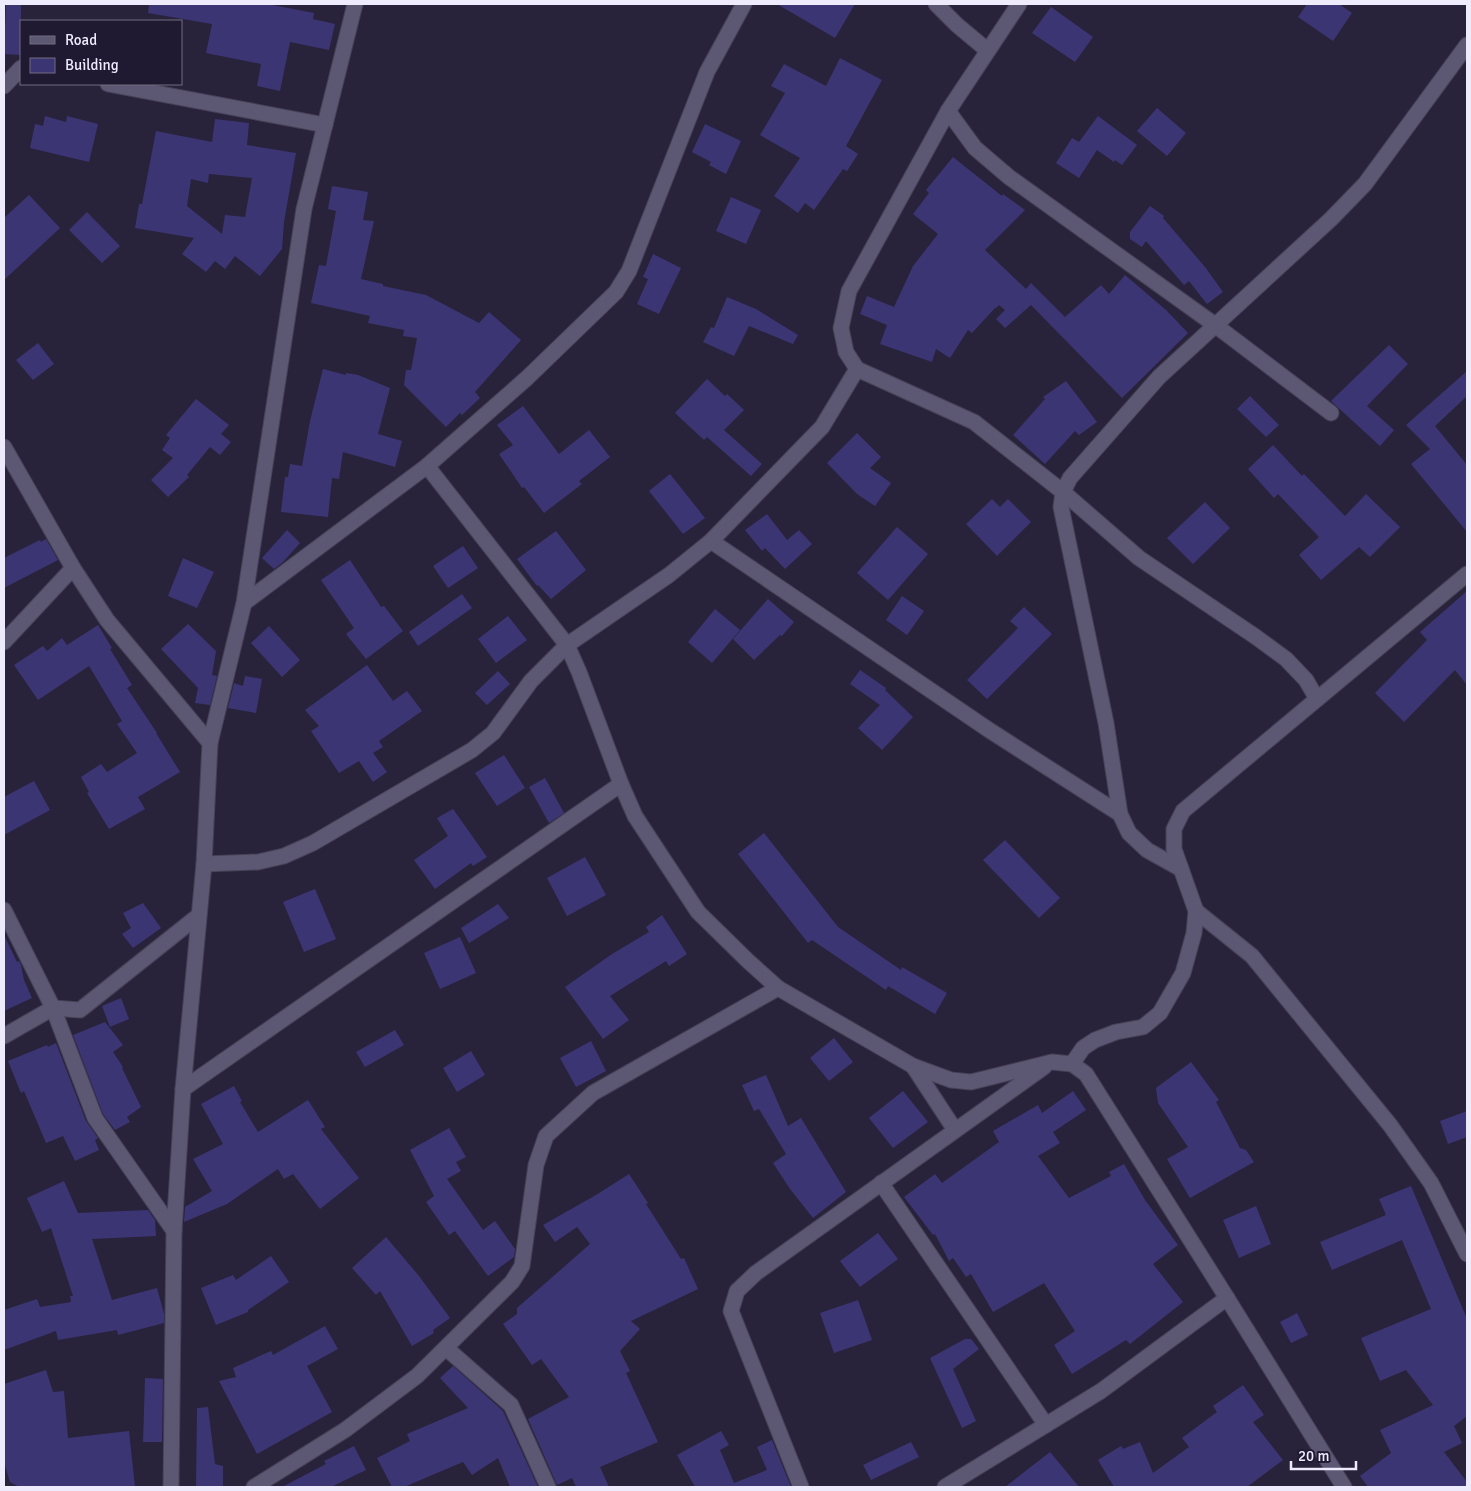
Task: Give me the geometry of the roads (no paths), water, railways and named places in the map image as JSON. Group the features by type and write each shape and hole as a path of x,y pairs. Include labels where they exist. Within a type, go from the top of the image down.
{"street":[{"path":"171,1487 174,1231 183,1089 204,864 210,743 244,603 304,209 355,4"},
{"path":"244,603 427,466 527,378 616,292 629,271 708,72 744,4"},
{"path":"936,4 957,25 987,50"},
{"path":"1019,4 948,111 849,291 841,328 846,352 857,369 974,422 1063,492 1139,558 1286,659 1306,680 1317,699"},
{"path":"1181,869 1147,850 1129,834 1120,814 1106,723 1061,507 1063,492 1070,478 1158,377 1331,220 1365,184 1467,45"},
{"path":"4,86 20,69"},
{"path":"113,85 325,124"},
{"path":"948,111 975,148 1009,177 1216,325 1331,413"},
{"path":"204,864 258,862 284,856 313,843 472,750 493,733 531,681 567,645 669,574 711,541 822,427 857,369"},
{"path":"4,447 73,568 107,620 210,743"},
{"path":"427,466 567,645 635,816 698,912 748,962 778,988 913,1066 951,1080 971,1082 1052,1062 1072,1064 1086,1074 1227,1298 1341,1486"},
{"path":"711,541 980,725 1120,814"},
{"path":"4,642 73,568"},
{"path":"1072,1064 1083,1048 1095,1040 1116,1032 1142,1027 1160,1013 1183,973 1194,933 1196,911 1174,849 1174,829 1183,811 1467,574"},
{"path":"183,1089 621,784"},
{"path":"4,910 53,1008 95,1118 174,1231"},
{"path":"1196,911 1252,956 1390,1125 1432,1183 1467,1254"},
{"path":"4,1036 53,1008 80,1010 198,916"},
{"path":"254,1487 346,1430 417,1376 512,1282 522,1266 536,1165 546,1136 593,1093 778,988"},
{"path":"802,1487 731,1311 737,1291 756,1273 1052,1062"},
{"path":"913,1066 955,1130"},
{"path":"881,1183 1046,1425"},
{"path":"945,1487 1101,1391 1227,1298"},
{"path":"446,1348 511,1405 548,1487"}]}
